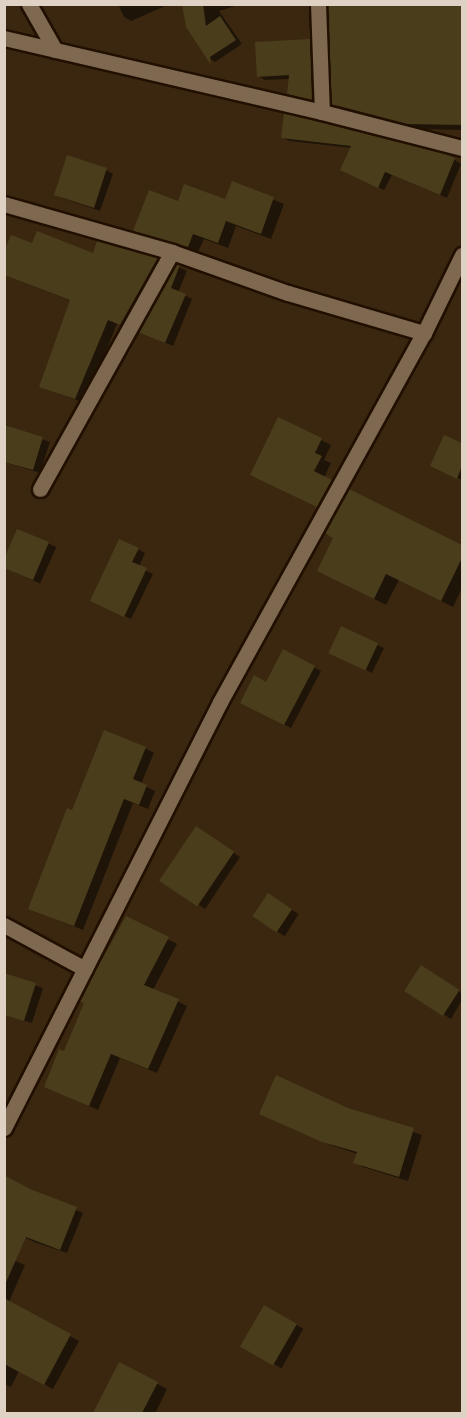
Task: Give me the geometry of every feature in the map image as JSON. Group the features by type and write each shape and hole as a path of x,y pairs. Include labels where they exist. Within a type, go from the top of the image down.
{"street":[{"path":"28,4 55,50"},
{"path":"318,4 322,111"},
{"path":"4,38 322,111 462,148"},
{"path":"4,204 172,252 288,293 424,333"},
{"path":"40,489 172,252"},
{"path":"4,1128 220,702 424,333 462,255"},
{"path":"4,925 85,969"}],"building":[{"path":"182,4 203,4 206,26 220,16 236,40 210,57 211,65 186,27"},
{"path":"329,4 462,4 462,125 407,124 331,104"},
{"path":"310,39 312,100 287,94 289,75 257,77 255,42"},
{"path":"284,113 455,158 440,195 385,172 378,188 340,170 351,146 281,138"},
{"path":"67,155 107,168 94,208 54,195"},
{"path":"232,181 274,197 261,234 226,221 218,243 193,234 188,247 133,231 149,190 178,201 184,184 225,199"},
{"path":"37,231 93,253 97,241 158,258 120,325 108,320 75,399 39,387 70,300 4,275 4,251 11,235 32,243"},
{"path":"177,264 180,265 171,288 186,294 165,343 138,332"},
{"path":"278,417 322,438 315,453 322,456 314,471 332,480 317,507 250,475"},
{"path":"4,425 43,437 33,470 4,462"},
{"path":"444,435 462,443 462,466 457,479 430,466"},
{"path":"349,489 462,545 462,558 441,601 386,574 374,599 317,571 333,538 325,533"},
{"path":"17,529 49,542 33,580 4,568 4,559"},
{"path":"119,539 139,548 132,562 147,568 124,617 90,601"},
{"path":"341,626 378,643 365,671 328,653"},
{"path":"283,649 315,666 284,725 240,703 254,675 266,682"},
{"path":"104,730 146,747 133,779 147,785 139,805 124,799 74,926 28,909 67,808 72,810"},
{"path":"196,826 234,852 197,906 159,881"},
{"path":"268,893 292,909 276,932 252,916"},
{"path":"126,916 169,937 144,985 179,999 148,1069 111,1054 89,1106 44,1087 59,1049 64,1051 84,1003 79,1001"},
{"path":"421,965 460,990 443,1016 404,991"},
{"path":"4,973 36,983 24,1021 4,1015"},
{"path":"276,1075 348,1108 414,1128 399,1177 353,1163 357,1152 322,1142 259,1114"},
{"path":"4,1175 30,1189 77,1207 60,1250 26,1237 4,1287"},
{"path":"4,1298 71,1334 44,1385 4,1364"},
{"path":"264,1305 297,1324 273,1366 240,1347"},
{"path":"119,1362 158,1382 142,1413 93,1413"}]}
